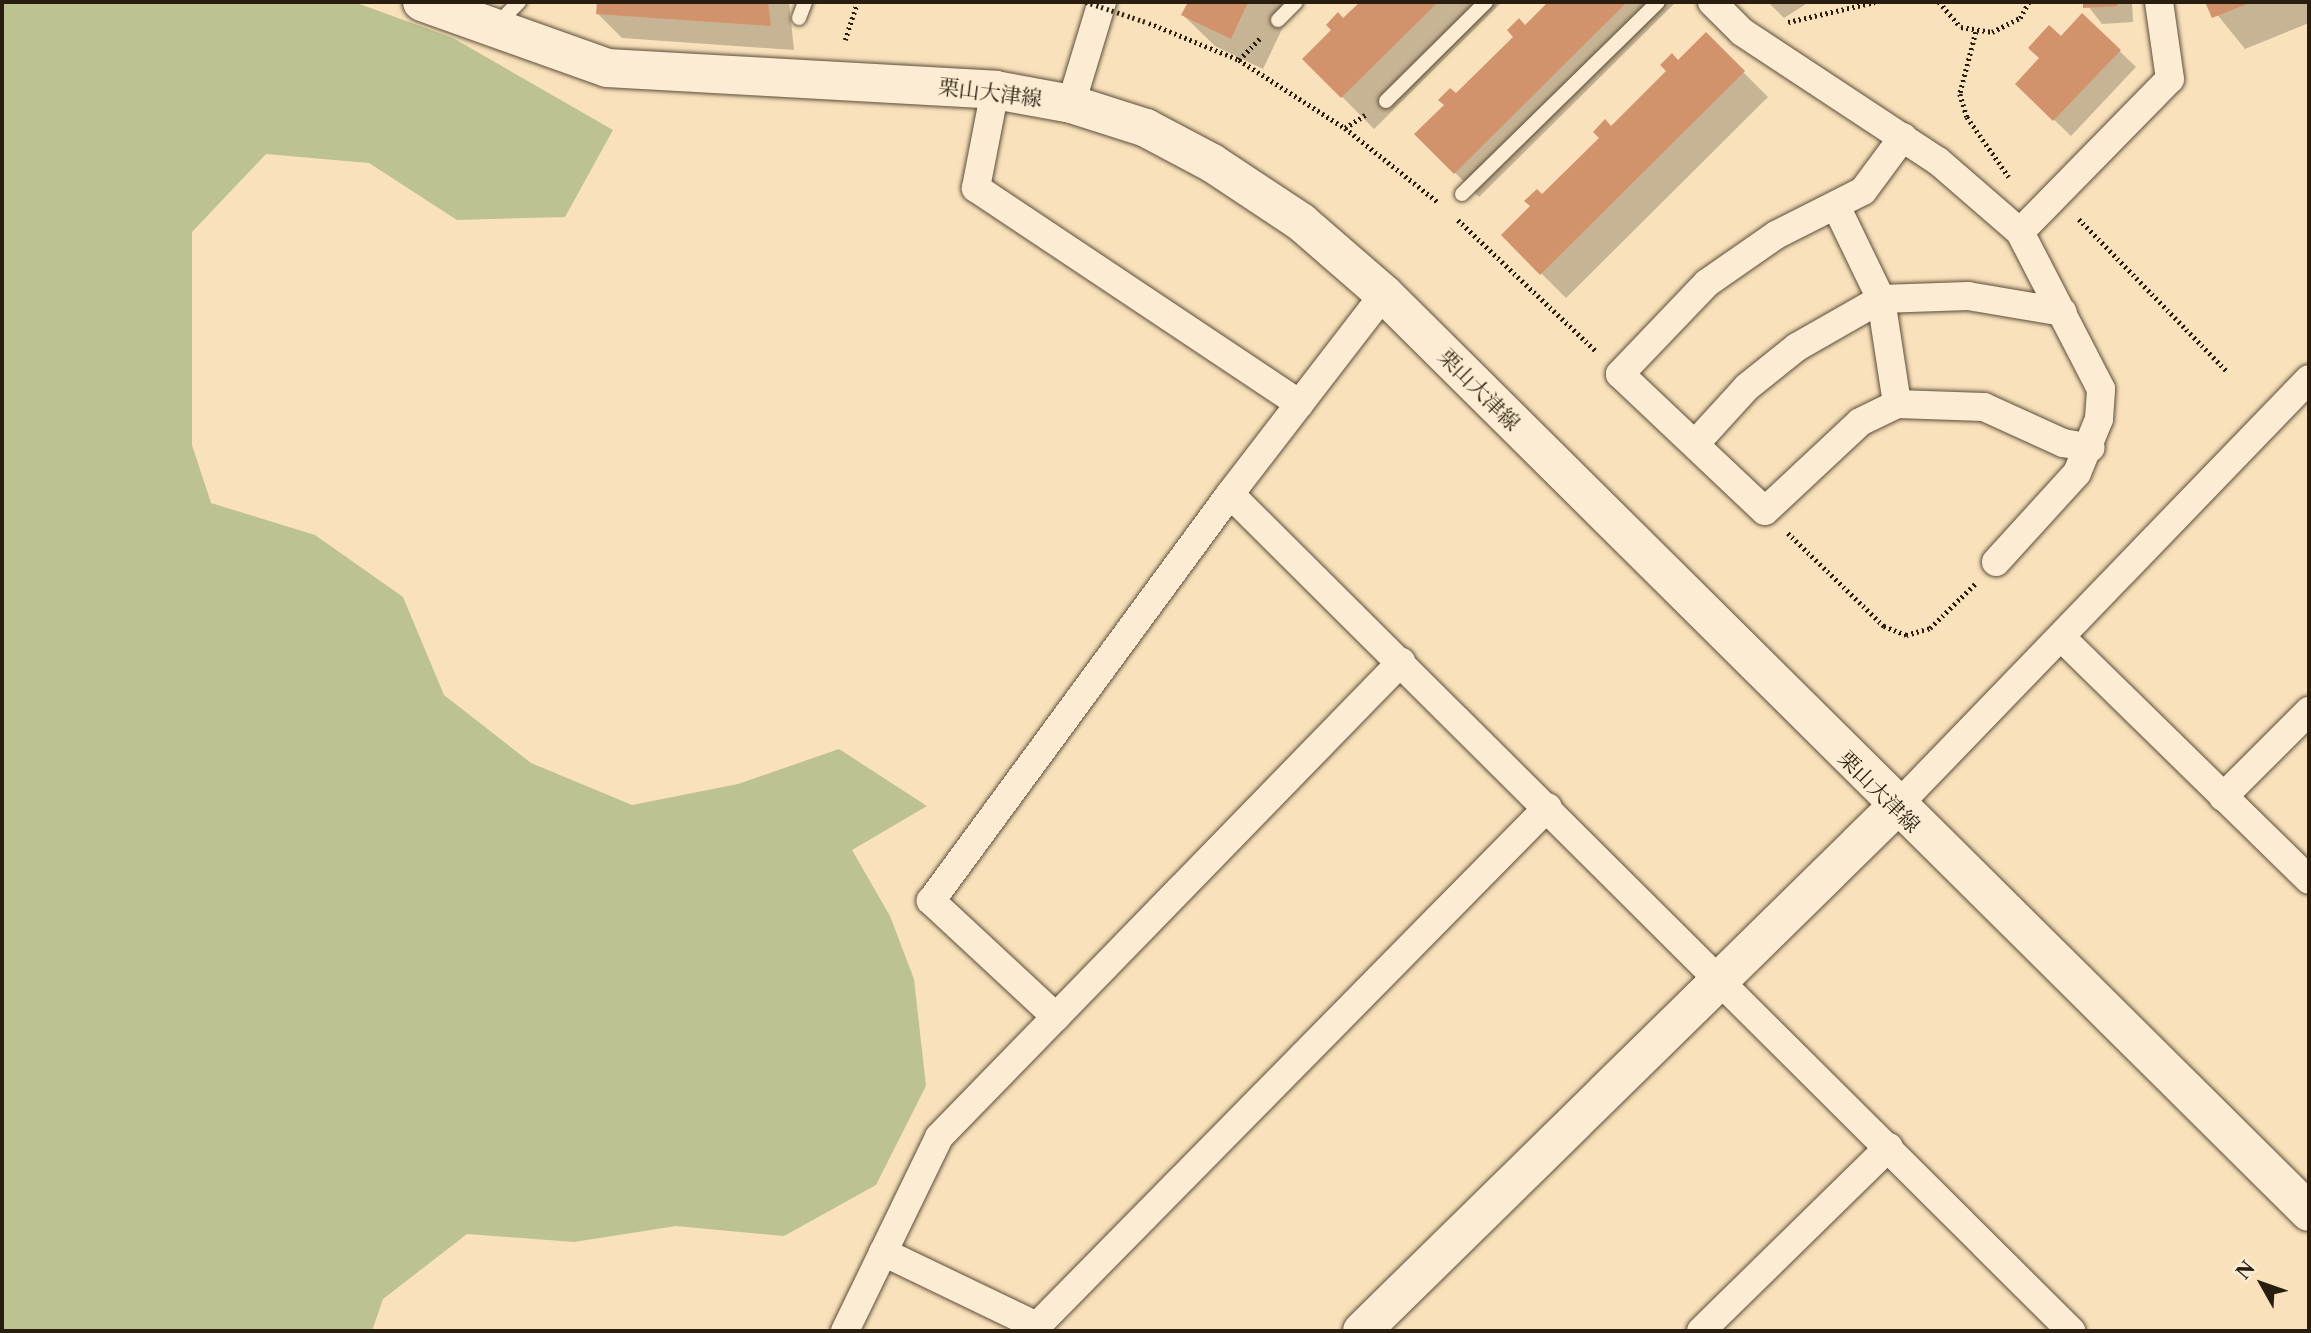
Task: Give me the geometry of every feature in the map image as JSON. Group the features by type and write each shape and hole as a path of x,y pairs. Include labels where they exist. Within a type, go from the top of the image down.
{"main road":[{"name":"栗山大津線","path":"432,3 492,29 607,68 995,90 1071,104 1146,128 1212,163 1301,222 1384,294 1895,808 2309,1212"},
{"path":"1362,1331 1895,808"}],"street":[{"path":"1071,104 1102,2"},
{"path":"1712,2 1742,32 1903,137 2021,232 2063,312 2102,389 2091,448 2077,473 1996,562"},
{"path":"2021,232 2171,79 2159,2"},
{"path":"995,90 976,188 1300,404"},
{"path":"1903,137 1863,191 1838,208 1776,235 1707,283 1620,374 1765,511 1860,422 1897,404 1984,407 2063,443 2091,448"},
{"path":"1838,208 1881,299 1897,404"},
{"path":"1056,1017 931,901 1230,494 1384,294"},
{"path":"1695,444 1747,387 1797,347 1881,299 1968,296 2063,312"},
{"path":"1895,808 2309,379"},
{"path":"1230,494 1888,1147 2058,1327"},
{"path":"2061,637 2309,880"},
{"path":"845,1331 939,1137 1401,662"},
{"path":"2223,797 2309,711"},
{"path":"883,1252 1037,1326 1548,807"},
{"path":"1701,1331 1888,1147"}],"lane":[{"path":"492,29 519,2"},
{"path":"799,18 805,2"},
{"path":"1278,20 1296,2"},
{"path":"1387,101 1486,2"},
{"path":"1462,194 1658,2"}],"path":[{"path":"845,40 857,2"},
{"path":"1086,2 1149,23 1239,60 1345,128 1447,209 1620,374"},
{"path":"1742,32 1875,2"},
{"path":"1939,2 1961,27 1976,32 2007,27 2029,2"},
{"path":"1976,32 1960,94 1967,117 2007,174 2021,232"},
{"path":"2071,211 2227,370"},
{"path":"1765,511 1884,626 1906,635 1948,614 1996,562"}],"green space":[{"path":"2,2 354,2 453,38 613,130 565,217 457,220 369,163 266,154 192,232 192,445 211,503 315,535 403,597 444,695 531,763 632,805 738,784 839,749 927,806 852,850 890,916 914,979 926,1086 876,1185 784,1236 676,1226 574,1242 467,1234 383,1299 372,1331 2,1331"}],"building":[{"path":"597,2 768,2 771,26 596,14"},
{"path":"1188,2 1248,2 1231,39 1181,15"},
{"path":"1360,2 1438,2 1341,98 1302,59 1331,30 1326,25 1338,12 1343,18"},
{"path":"1548,2 1627,2 1454,174 1414,134 1444,105 1438,100 1450,88 1456,93 1513,37 1507,30 1519,18 1525,25"},
{"path":"2083,2 2117,2 2117,6 2083,8"},
{"path":"2205,2 2252,2 2212,18"},
{"path":"2082,13 2121,50 2053,121 2015,84 2039,58 2028,48 2049,25 2061,36"},
{"path":"1706,32 1745,71 1540,275 1501,235 1530,206 1524,201 1537,189 1542,194 1599,138 1593,132 1605,119 1611,126 1666,71 1660,65 1672,53 1678,60"}]}
